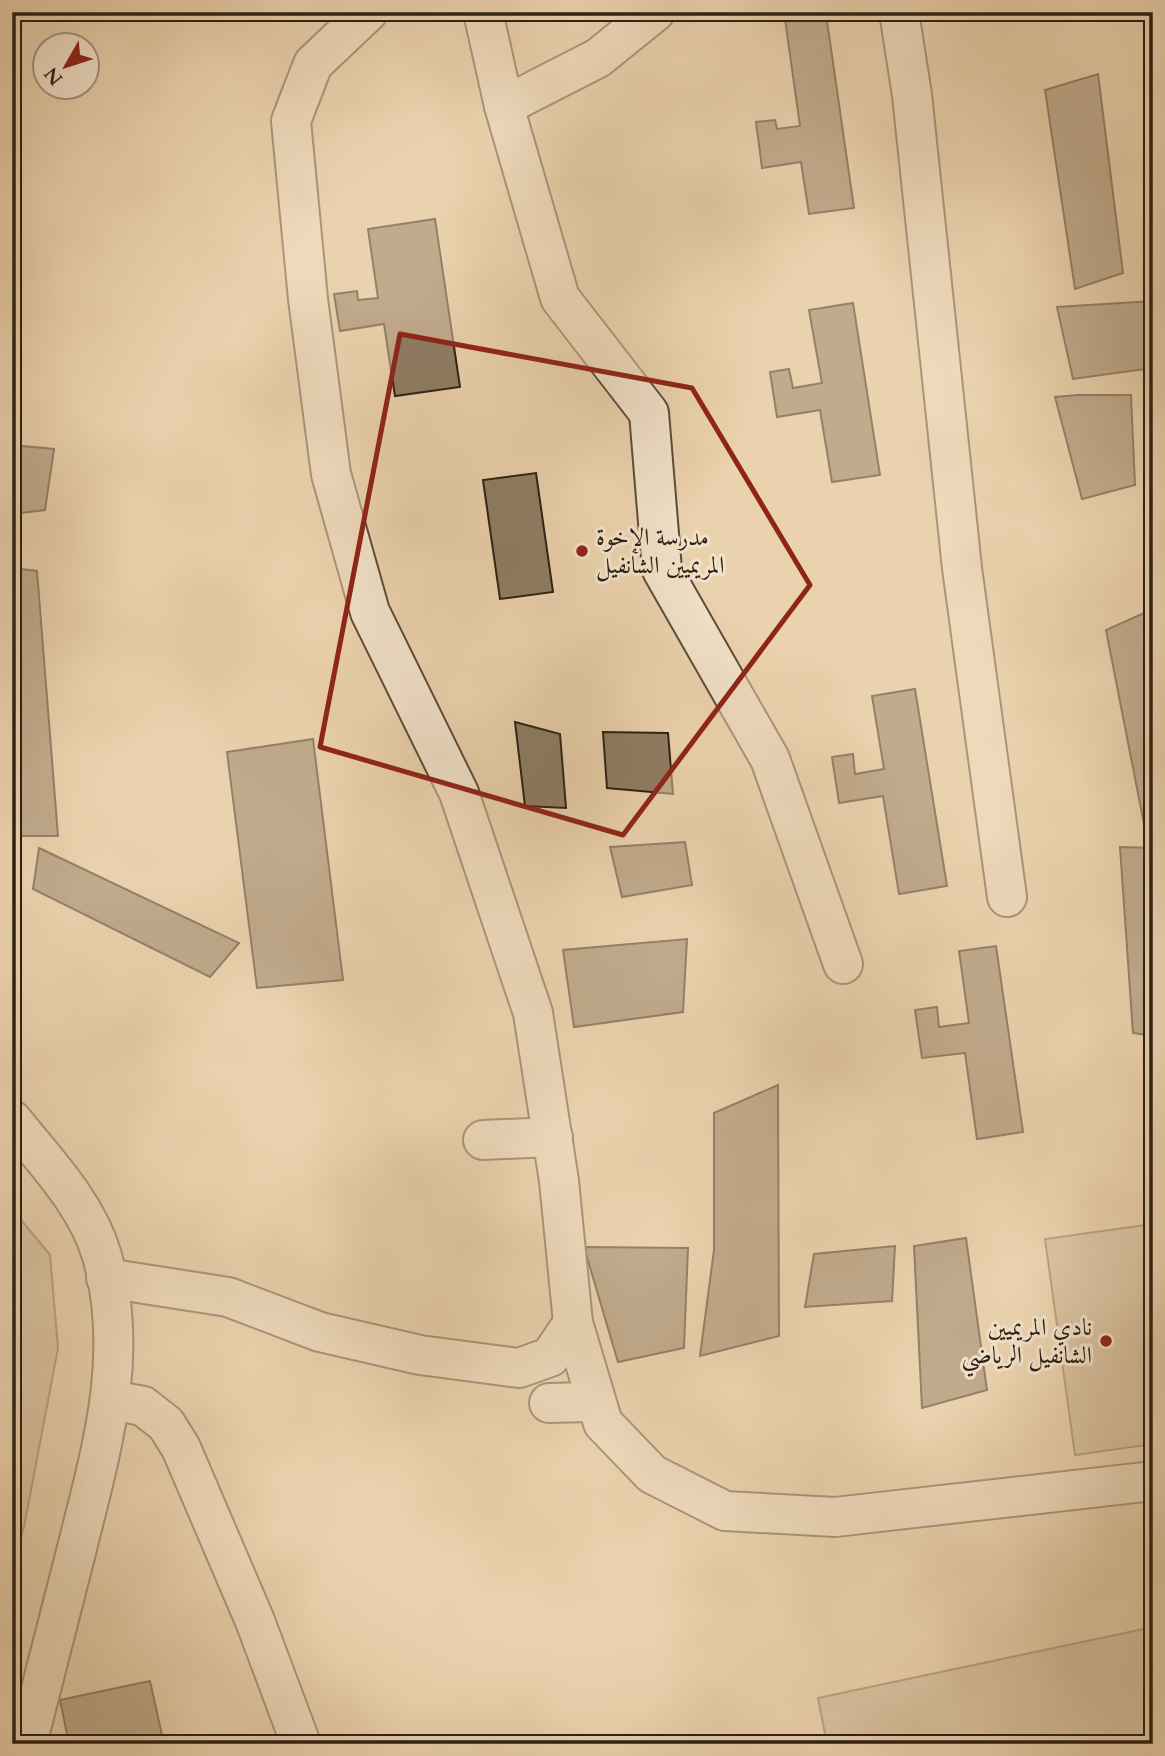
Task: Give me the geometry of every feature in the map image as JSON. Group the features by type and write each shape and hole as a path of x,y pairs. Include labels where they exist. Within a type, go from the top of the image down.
{"street":[{"path":"368,12 313,64 291,121 308,299 331,474 370,612 459,793 533,1013 553,1137 573,1323 597,1412"},
{"path":"483,12 504,106 560,298 649,413 662,570 770,759 843,964"},
{"path":"504,106 598,58 655,12"},
{"path":"899,12 912,94 962,568 1007,897"},
{"path":"12,1120 67,1188 91,1230 102,1256 114,1318 115,1354 111,1400 92,1488 27,1744"},
{"path":"483,1140 553,1137"},
{"path":"106,1278 228,1297 320,1332 420,1355 519,1368 550,1357 573,1323"},
{"path":"550,1357 575,1372 597,1412 652,1474 724,1511 835,1517 1153,1481"},
{"path":"111,1400 143,1406 166,1424 181,1448 256,1621 300,1744"},
{"path":"549,1403 597,1412"}],"highlighted area":[{"path":"400,334 692,388 810,585 623,835 320,747"}],"shaded area":[{"path":"12,1209 50,1255 58,1348 24,1527 12,1569"},
{"name":"نادي المريميين الشانفيل الرياضي","path":"1153,1224 1153,1444 1075,1455 1045,1239"},
{"path":"1153,1627 1153,1744 827,1744 818,1698"}],"building":[{"path":"784,12 858,12 859,17 827,21 854,208 809,214 801,162 762,168 756,122 775,120 777,129 800,126"},
{"path":"1098,74 1123,273 1075,289 1045,90"},
{"path":"435,219 460,387 395,396 384,324 340,331 334,294 357,291 358,300 378,298 368,229"},
{"path":"1153,301 1153,368 1073,379 1057,307"},
{"path":"853,303 880,475 832,482 820,410 777,417 770,372 789,369 793,388 822,383 809,310"},
{"path":"1131,395 1135,485 1082,499 1055,397"},
{"path":"12,445 54,449 45,510 12,514"},
{"path":"536,473 553,592 500,599 483,480"},
{"path":"12,568 37,571 58,836 12,836"},
{"path":"1153,609 1153,829 1145,829 1106,630"},
{"path":"915,689 947,886 899,894 883,796 839,803 832,757 853,754 855,774 884,769 872,696"},
{"path":"515,722 560,734 566,808 525,806"},
{"path":"603,732 668,733 673,794 607,788"},
{"path":"313,739 343,980 257,988 227,752"},
{"path":"685,842 692,885 622,897 610,847"},
{"path":"1120,847 1153,848 1153,1036 1133,1033"},
{"path":"39,848 239,943 210,977 33,889"},
{"path":"687,939 683,1012 574,1027 563,950"},
{"path":"996,946 1023,1132 977,1139 965,1053 922,1058 915,1010 937,1007 939,1027 969,1023 959,951"},
{"path":"778,1085 779,1336 700,1356 714,1250 714,1113"},
{"path":"966,1238 987,1390 922,1408 914,1246"},
{"path":"895,1246 892,1301 805,1307 814,1254"},
{"path":"584,1247 688,1248 684,1348 618,1362"},
{"path":"150,1681 162,1735 123,1744 69,1744 60,1700"}],"place":[{"name":"مدرسة الإخوة المريميين الشانفيل","path":"582,551"},
{"name":"نادي المريميين الشانفيل الرياضي","path":"1106,1341"}]}
